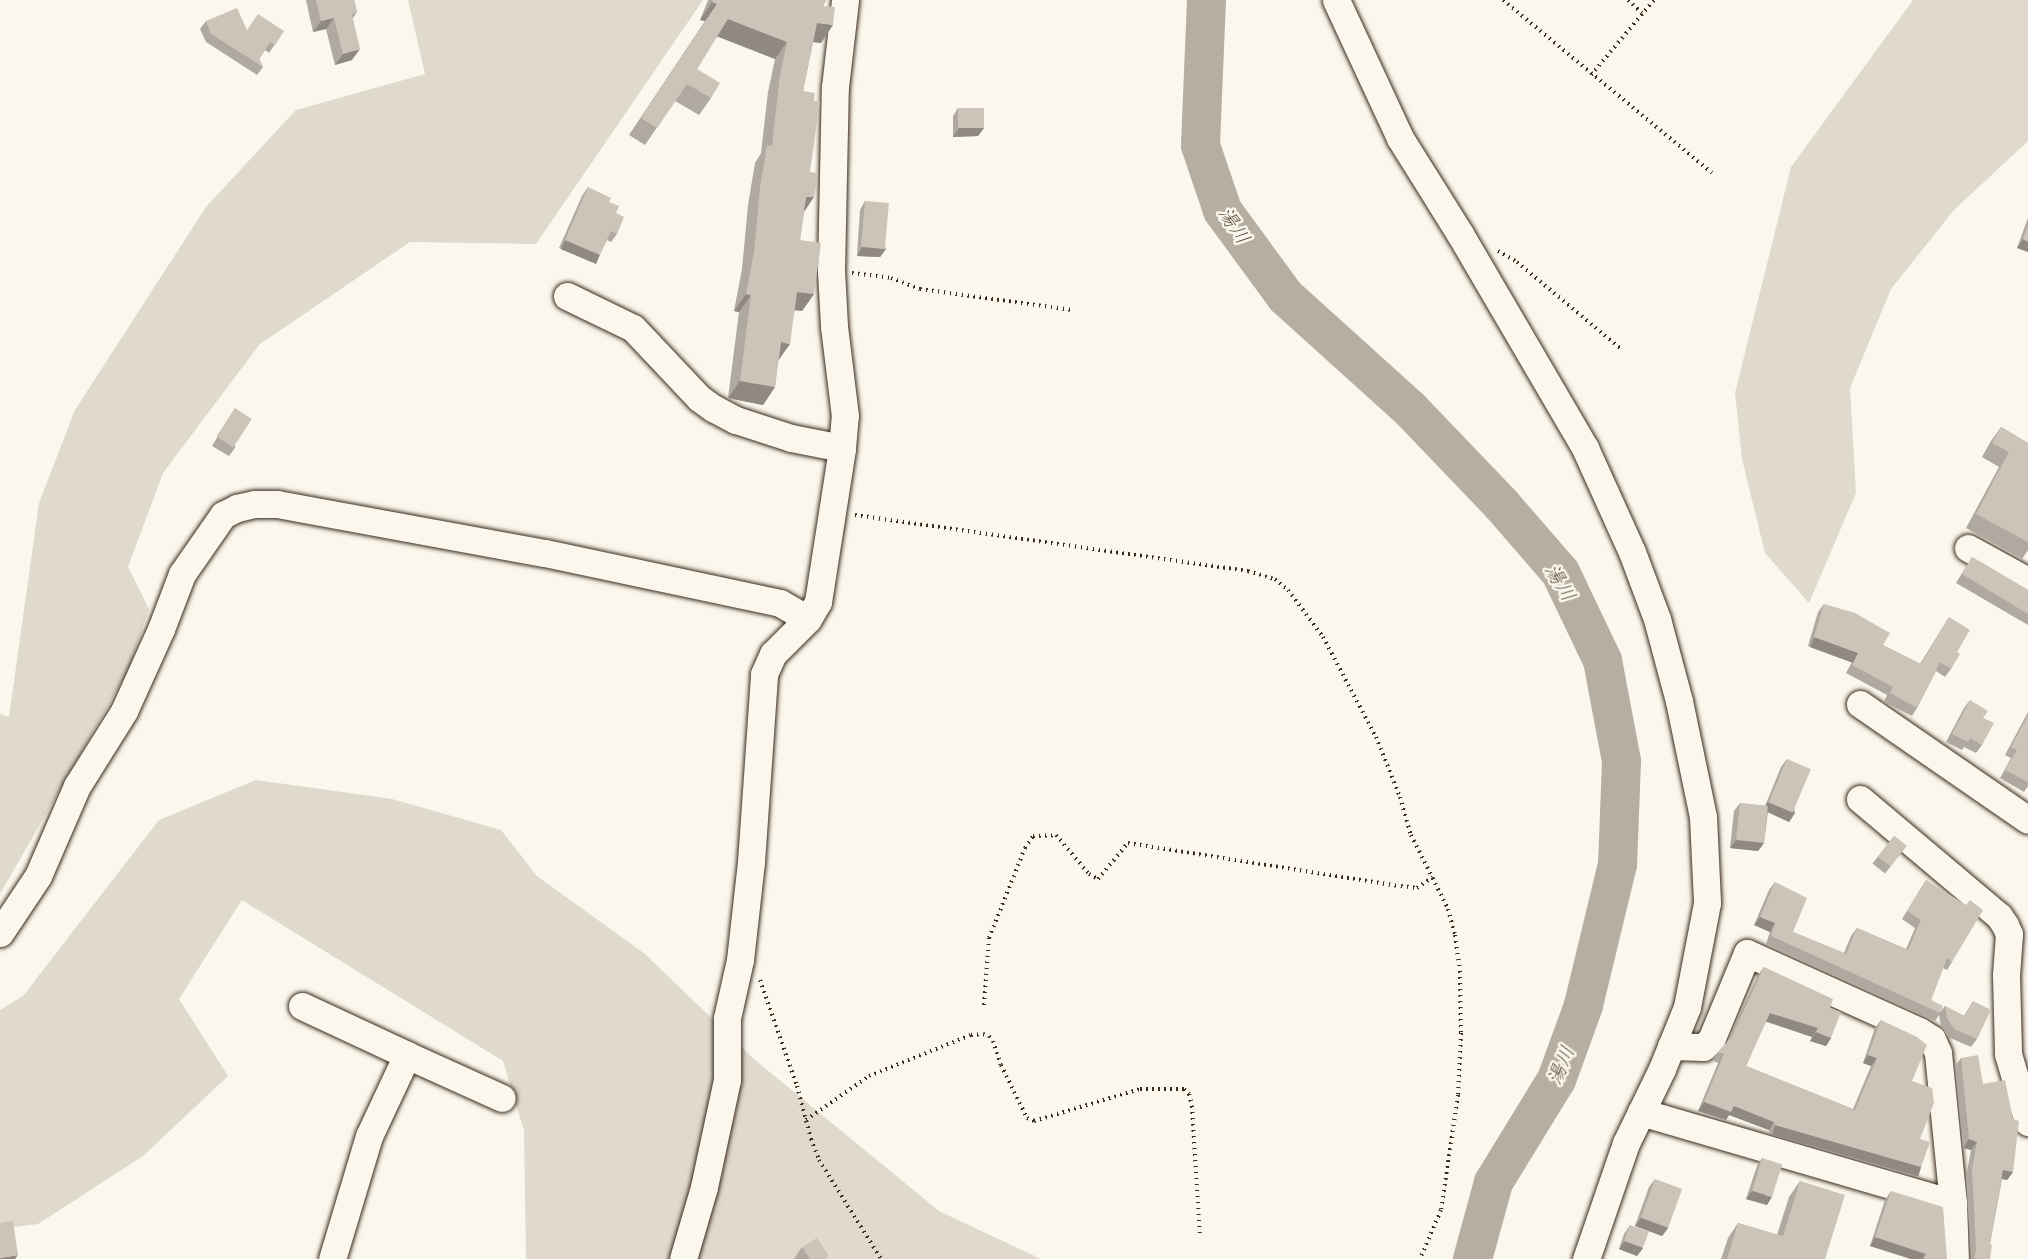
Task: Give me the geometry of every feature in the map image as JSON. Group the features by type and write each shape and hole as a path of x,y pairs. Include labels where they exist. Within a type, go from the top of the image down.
{"street":[{"path":"683,1259 704,1187 727,1080 727,1018 740,960 751,862 764,674 773,654 808,619 818,602 842,448 845,416 834,326 831,271 835,87 845,0"},
{"path":"1336,0 1400,138 1460,234 1585,448 1636,563 1657,619 1679,701 1703,817 1707,903 1687,1007 1626,1143 1586,1259"},
{"path":"567,296 633,328 699,398 713,408 736,420 791,438 842,448"},
{"path":"0,933 38,876 77,786 124,711 161,629 182,574 224,515 237,508 255,504 277,504 533,550 780,603 808,619"},
{"path":"1968,548 2028,581"},
{"path":"1860,704 2028,819"},
{"path":"1860,799 1999,916 2006,925 2009,934 2006,975 2008,1054 2028,1122"},
{"path":"1671,1046 1703,1047 1711,1040 1747,953 1919,1030 1932,1039 1938,1053 1953,1203 1955,1259"},
{"path":"302,1006 502,1098"},
{"path":"332,1259 369,1136 407,1055"},
{"path":"1641,1112 1953,1203"}],"path":[{"path":"1503,0 1712,173"},
{"path":"1628,0 1642,14"},
{"path":"1591,75 1654,0"},
{"path":"1460,234 1482,242 1517,262 1620,349"},
{"path":"831,271 891,278 920,289 1073,310"},
{"path":"833,512 1236,569 1275,579 1288,590 1328,647 1376,737 1400,796 1411,836 1448,909 1455,936 1460,971 1461,1033 1449,1173 1441,1210 1420,1259"},
{"path":"984,1005 989,938 1025,848 1033,836 1056,835 1089,874 1098,879 1128,843 1417,888 1432,877"},
{"path":"740,960 750,962 759,975 797,1086 819,1160 881,1259"},
{"path":"806,1120 869,1076 971,1035 983,1034 989,1036 993,1041 1001,1065 1027,1118 1034,1121 1140,1089 1184,1089 1189,1094 1192,1106 1200,1236"}],"shaded area":[{"path":"408,0 703,0 536,244 410,242 260,344 163,473 128,567 149,609 129,669 0,894 0,714 9,717 39,503 75,410 206,207 296,110 425,74"},
{"path":"1913,0 2028,0 2028,141 1954,210 1891,289 1850,388 1856,493 1809,603 1765,553 1742,459 1735,393 1791,167"},
{"path":"256,780 392,799 501,830 537,876 645,954 755,1060 939,1211 1041,1259 526,1259 524,1131 503,1061 242,900 179,999 228,1076 143,1156 38,1224 0,1229 0,1010 23,996 159,820"}],"building":[{"path":"316,0 354,0 357,12 352,14 360,49 343,54 334,18 321,21"},
{"path":"713,0 826,0 823,6 835,7 833,25 817,23 803,91 815,93 814,101 820,101 810,172 818,173 814,197 806,197 800,240 821,243 814,294 797,292 790,344 781,342 775,387 740,381 751,295 746,294 754,252 760,187 767,145 772,146 780,75 787,42 728,19 697,69 720,83 711,98 687,84 657,128 641,118 717,4 712,2"},
{"path":"237,8 247,30 258,14 284,31 275,45 270,42 259,59 263,67 211,34 206,21"},
{"path":"958,108 984,108 984,128 958,128"},
{"path":"588,187 611,198 609,202 619,206 616,213 624,217 617,234 611,231 600,255 565,240"},
{"path":"865,201 889,203 885,249 861,247"},
{"path":"2028,225 2028,242 2023,239"},
{"path":"235,408 252,419 233,447 216,437"},
{"path":"2001,427 2028,443 2028,542 1976,514 2009,452 1992,443"},
{"path":"1972,557 2028,590 2028,614 1962,574"},
{"path":"1824,604 1855,613 1890,633 1883,645 1921,664 1949,617 1970,630 1957,652 1960,654 1951,669 1940,662 1917,708 1890,693 1893,687 1852,665 1858,653 1814,637"},
{"path":"1970,700 1988,711 1983,718 1994,723 1982,745 1970,738 1968,742 1952,734"},
{"path":"2028,715 2028,782 2005,770 2017,750 2011,747"},
{"path":"1787,759 1811,769 1793,812 1769,802"},
{"path":"1740,803 1768,806 1764,843 1736,840"},
{"path":"1894,836 1907,846 1891,866 1878,856"},
{"path":"1926,880 1966,905 1970,900 1983,910 1952,962 1947,958 1931,1000 1943,1006 1940,1013 1771,936 1775,923 1760,917 1775,882 1807,898 1793,932 1846,954 1857,928 1908,950 1921,920 1907,911"},
{"path":"1764,967 1833,999 1830,1008 1841,1012 1831,1038 1816,1032 1818,1028 1770,1013 1746,1066 1855,1110 1877,1058 1868,1055 1881,1020 1917,1037 1927,1045 1912,1081 1932,1088 1934,1103 1920,1139 1930,1142 1921,1167 1775,1125 1774,1122 1734,1106 1731,1112 1704,1102 1724,1054 1718,1052 1731,1038"},
{"path":"1973,1001 1991,1010 1977,1039 1954,1029 1947,1018 1945,1006 1965,1016"},
{"path":"1978,1055 1983,1084 2005,1080 2013,1119 2019,1121 2013,1172 2003,1170 1990,1244 1992,1245 1990,1259 1974,1259 1976,1250 1972,1169 1977,1142 1969,1139 1961,1058"},
{"path":"1762,1158 1782,1164 1772,1197 1752,1191"},
{"path":"1655,1179 1682,1189 1668,1227 1641,1218"},
{"path":"1800,1181 1845,1195 1825,1259 1727,1259 1738,1223 1783,1236"},
{"path":"1891,1191 1943,1207 1947,1259 1924,1259 1926,1254 1875,1237"},
{"path":"13,1221 18,1255 0,1258 0,1223"},
{"path":"1630,1225 1649,1232 1643,1248 1624,1241"},
{"path":"817,1238 829,1256 824,1259 810,1259 802,1247"}],"waterway":[{"name":"湯川","path":"1206,0 1200,145 1222,210 1285,296 1410,409 1501,504 1560,572 1602,660 1621,761 1617,864 1583,1005 1556,1079 1493,1182 1472,1259"}]}
